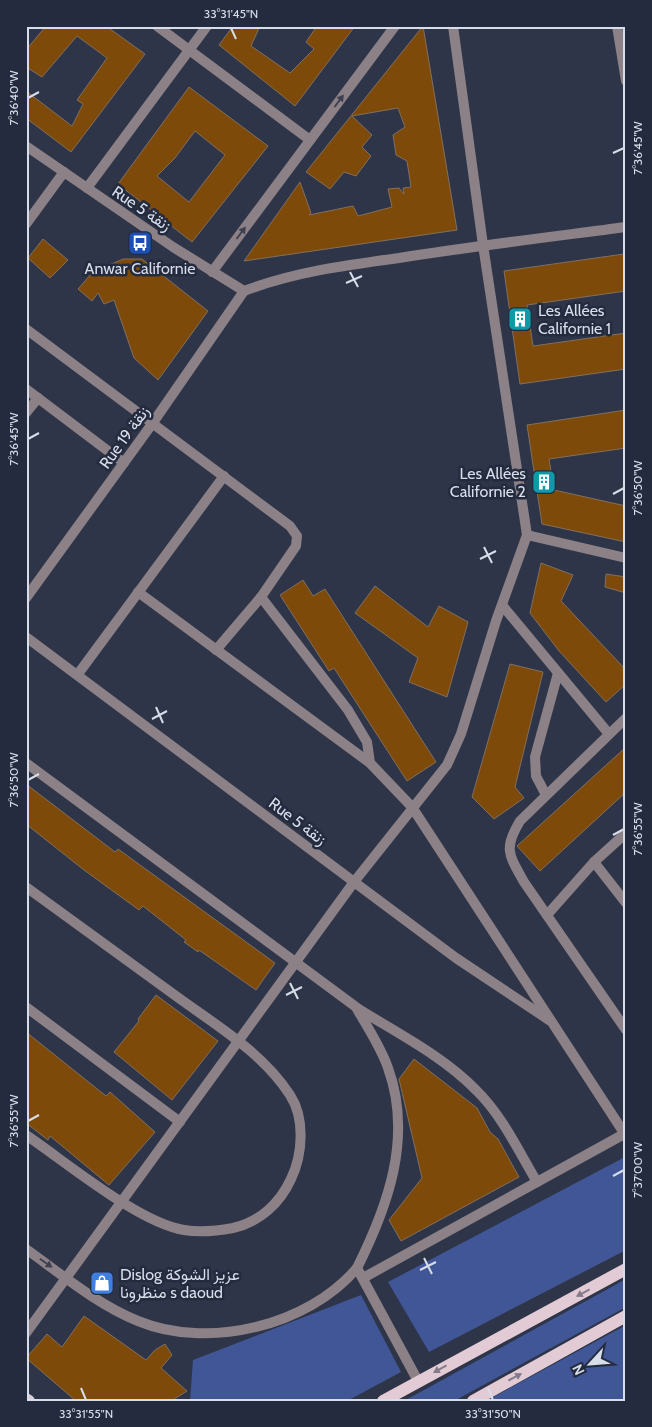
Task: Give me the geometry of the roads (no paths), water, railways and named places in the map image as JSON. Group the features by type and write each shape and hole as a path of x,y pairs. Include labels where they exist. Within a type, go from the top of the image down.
{"main road":[{"path":"383,1401 626,1269"},
{"path":"473,1401 626,1316"}],"street":[{"path":"157,26 310,140"},
{"path":"87,188 207,26"},
{"path":"212,272 396,26"},
{"path":"26,1333 121,1201 240,1042 354,882 412,807 448,765 461,734 502,605 527,535 483,245 454,26"},
{"path":"617,26 626,81"},
{"name":"Rue 5 زنقة","path":"26,146 212,272 244,291"},
{"path":"26,224 64,172"},
{"path":"244,291 262,284 318,270 483,245 626,227"},
{"name":"Rue 19 زنقة","path":"26,598 152,424 244,291"},
{"path":"26,329 290,526 297,536 296,546 261,597 216,650"},
{"path":"26,389 124,463"},
{"path":"26,413 38,398"},
{"path":"78,674 224,476"},
{"path":"527,535 626,558"},
{"path":"138,592 370,763 412,807 625,1134 363,1278"},
{"path":"261,597 348,710 367,742 370,763"},
{"path":"502,605 609,734"},
{"name":"Rue 5 زنقة","path":"26,637 456,958 554,1024"},
{"path":"546,795 536,776 535,757 558,674"},
{"path":"626,718 520,821 510,837 510,856 547,916 626,1030"},
{"path":"26,764 356,1007 444,1064 478,1091 494,1112 536,1182"},
{"path":"547,916 594,862 626,833"},
{"path":"594,862 626,903"},
{"path":"26,887 260,1057 291,1097 298,1113 300,1145 292,1178 278,1202 262,1216 241,1226 198,1232 183,1230 151,1219 121,1201 26,1135"},
{"path":"26,1007 180,1122"},
{"path":"26,1249 66,1278 136,1320 156,1328 183,1333 212,1333 238,1330 284,1317 331,1294 357,1268 373,1236 392,1184 398,1158 398,1129 394,1092 388,1067 356,1007"},
{"path":"357,1268 418,1381"}],"place":[{"name":"Anwar Californie","path":"140,243"},
{"name":"Les Allées Californie 1","path":"520,319"},
{"name":"Les Allées Californie 2","path":"544,482"},
{"name":"Dislog عزيز الشوكة منظرونا s daoud","path":"102,1283"}]}
